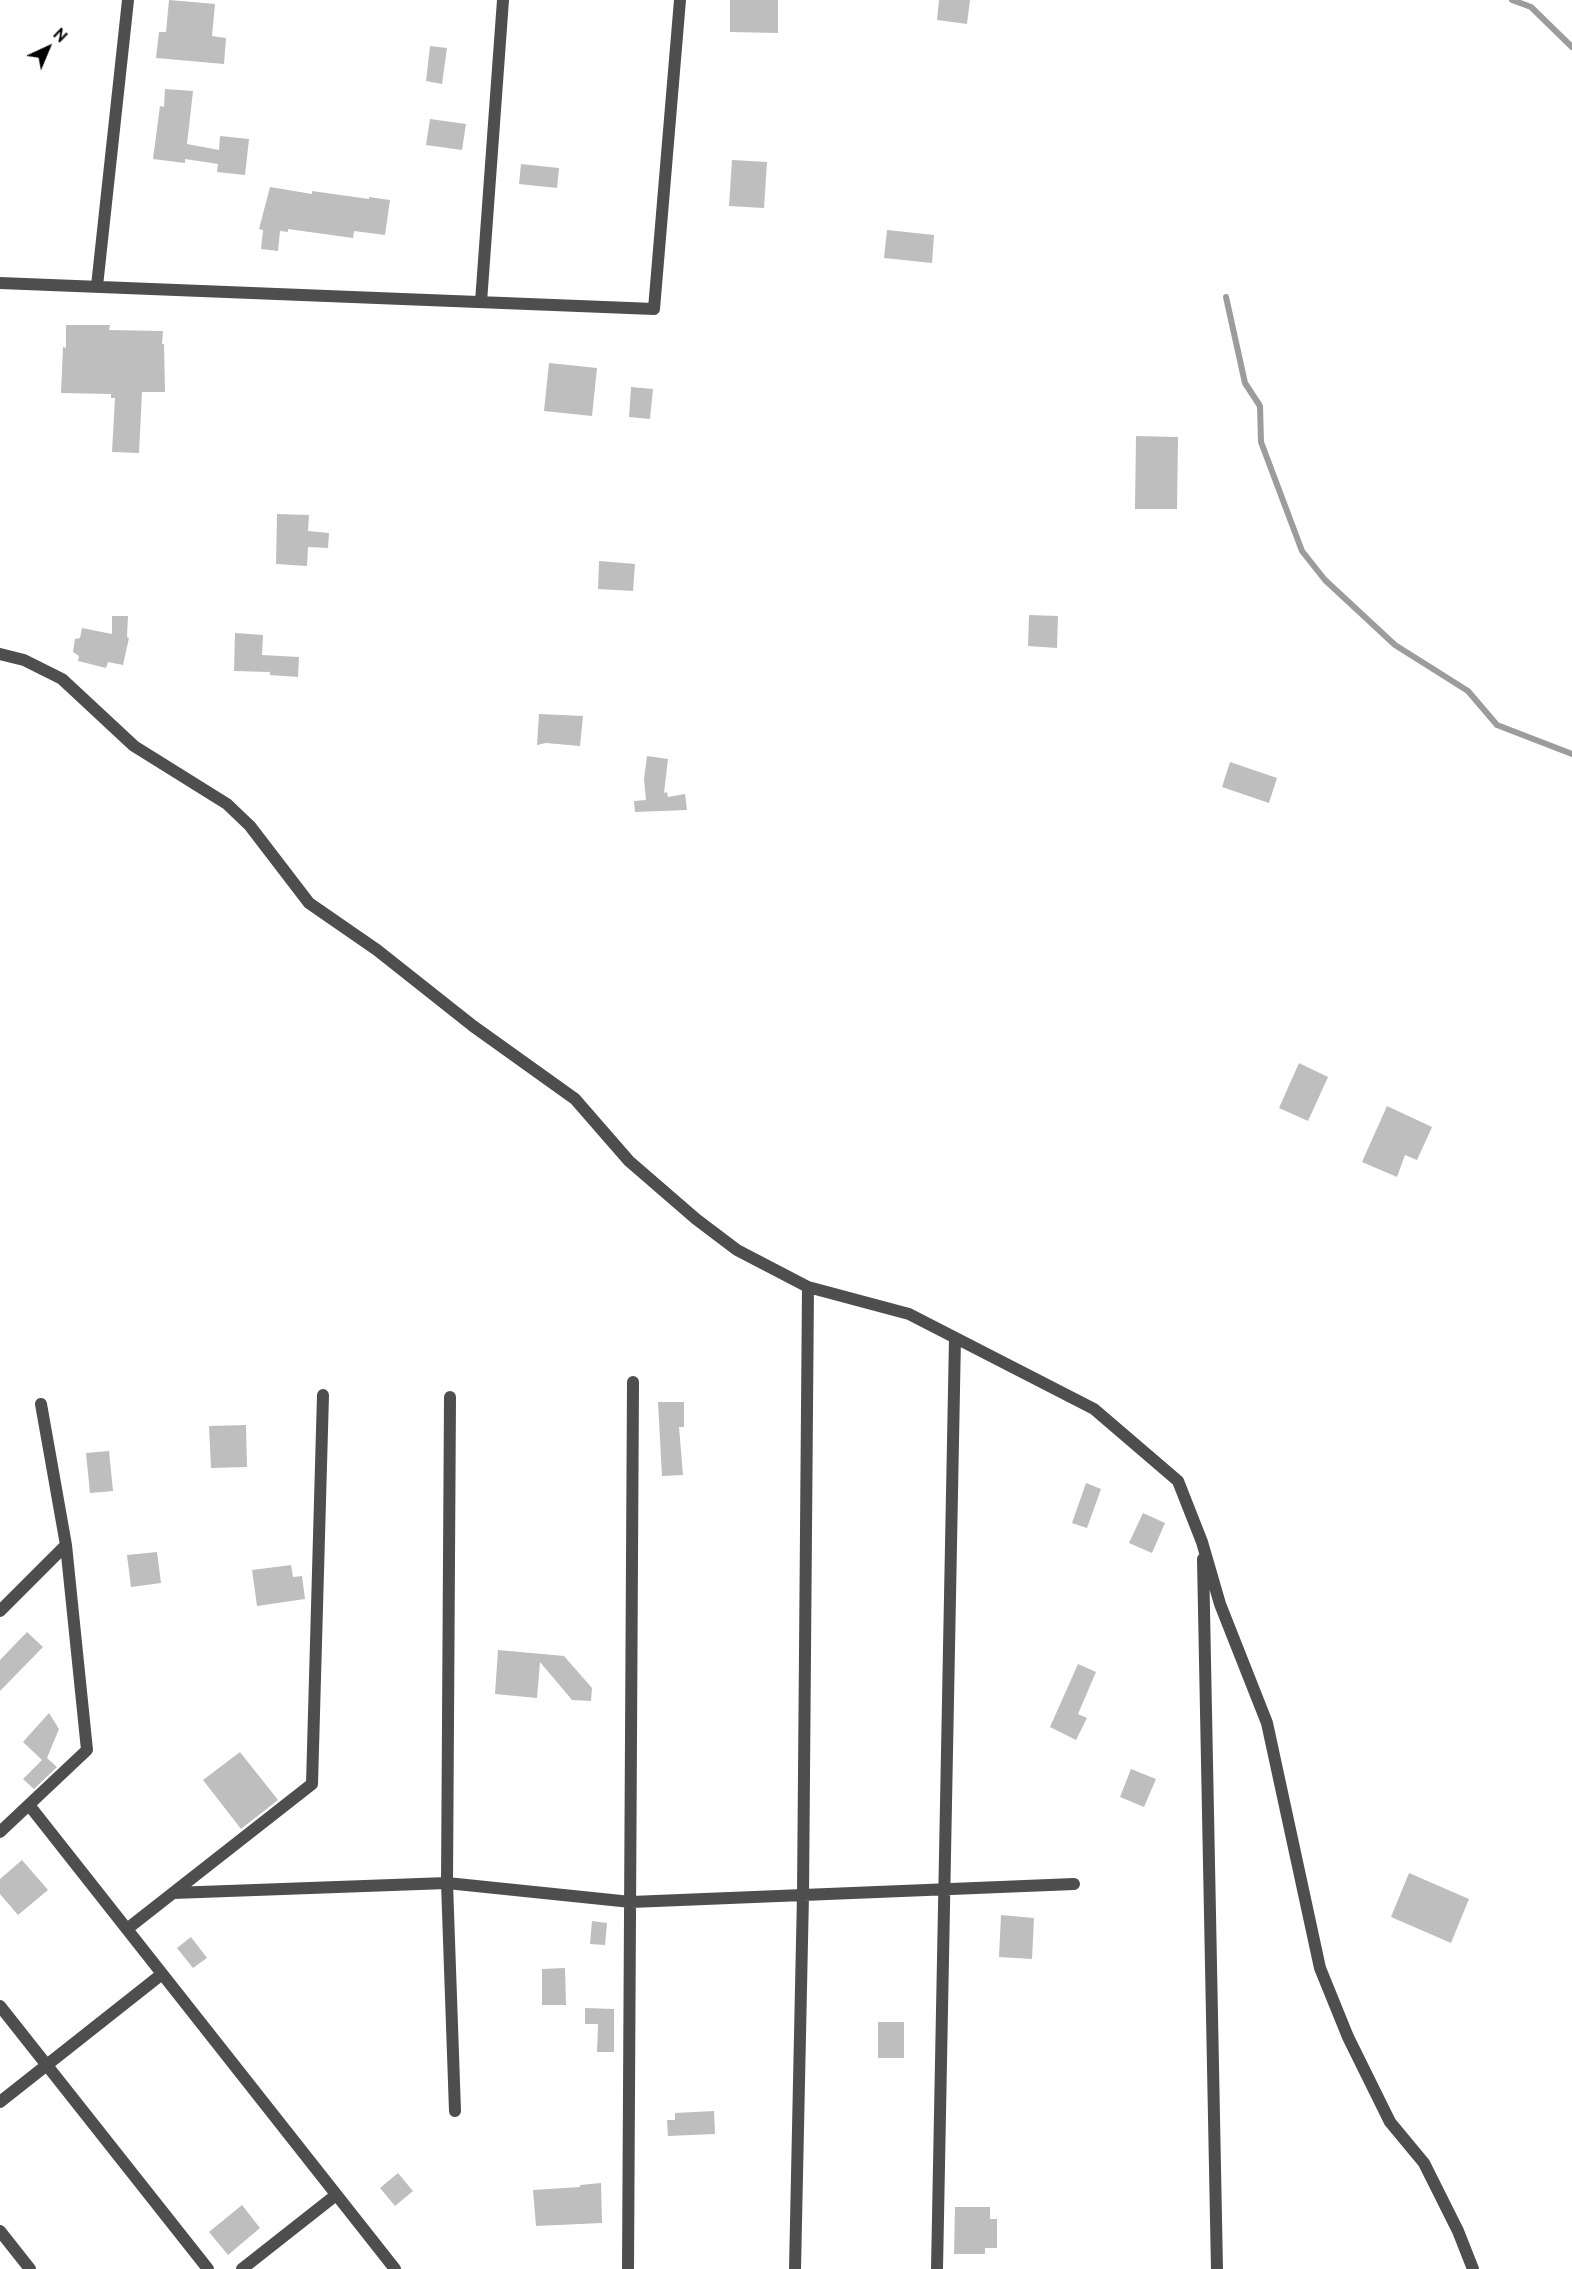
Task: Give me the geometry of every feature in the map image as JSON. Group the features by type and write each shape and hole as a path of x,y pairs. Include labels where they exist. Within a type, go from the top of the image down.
{"street":[{"path":"97,286 128,0"},
{"path":"481,302 503,0"},
{"path":"0,283 654,309 681,0"},
{"path":"0,654 24,660 62,679 134,746 227,804 250,826 309,903 377,950 473,1026 575,1099 629,1161 696,1219 737,1250 808,1287 909,1314 1094,1410 1179,1481 1202,1542 1220,1604 1267,1723 1320,1968 1348,2037 1390,2122 1424,2163 1458,2231 1473,2269"},
{"path":"795,2269 803,1895 808,1287"},
{"path":"937,2269 955,1338"},
{"path":"628,2269 633,1382"},
{"path":"127,1929 312,1784 323,1395"},
{"path":"450,1397 447,1883 455,2111"},
{"path":"0,1832 87,1750 66,1545 41,1404"},
{"path":"1202,1542 1217,2269"},
{"path":"0,1611 66,1545"},
{"path":"29,1805 394,2269"},
{"path":"173,1893 447,1883 631,1902 1074,1884"},
{"path":"0,2102 162,1974"},
{"path":"0,2006 208,2269"},
{"path":"242,2269 336,2195"},
{"path":"0,2231 30,2269"}],"building":[{"path":"169,0 215,4 212,36 226,38 224,64 156,58 159,32 166,32"},
{"path":"730,0 778,0 778,33 730,32"},
{"path":"939,0 970,0 967,24 937,20"},
{"path":"430,46 447,48 442,84 426,81"},
{"path":"165,89 193,91 187,144 219,150 220,136 249,139 245,175 217,172 218,164 185,159 185,163 153,159 160,106 164,107"},
{"path":"430,119 466,124 462,150 426,145"},
{"path":"732,160 767,162 764,208 729,206"},
{"path":"521,164 559,168 557,188 519,184"},
{"path":"270,187 312,194 312,191 390,200 385,235 354,231 353,238 288,229 288,232 280,231 278,251 261,249 263,230 259,229"},
{"path":"887,230 934,235 932,263 884,258"},
{"path":"66,325 110,325 109,330 163,331 165,392 142,392 139,453 112,452 115,398 111,398 111,394 61,393"},
{"path":"549,363 597,368 592,416 544,411"},
{"path":"631,387 653,389 650,419 629,417"},
{"path":"1136,436 1178,437 1177,509 1135,509"},
{"path":"277,514 309,515 308,531 329,533 328,548 308,547 307,566 276,564"},
{"path":"599,561 635,564 633,591 598,589"},
{"path":"1029,615 1058,616 1057,648 1028,646"},
{"path":"112,616 128,616 127,637 129,638 123,665 108,662 106,668 78,661 79,656 73,652 75,639 80,638 82,628 112,634"},
{"path":"235,633 263,635 262,655 299,657 298,677 270,675 270,672 234,671"},
{"path":"539,714 583,716 580,746 546,743 537,745"},
{"path":"647,756 668,759 664,793 667,792 668,797 685,794 687,810 635,812 634,801 646,800 644,779"},
{"path":"1230,762 1277,778 1269,803 1222,787"},
{"path":"1299,1063 1328,1077 1308,1121 1279,1108"},
{"path":"1387,1106 1432,1127 1417,1160 1405,1155 1397,1177 1362,1162"},
{"path":"658,1402 684,1402 684,1427 679,1427 683,1475 662,1476"},
{"path":"246,1425 247,1467 211,1468 209,1426"},
{"path":"109,1451 113,1491 90,1493 86,1453"},
{"path":"1086,1483 1101,1489 1087,1528 1072,1523"},
{"path":"1143,1513 1165,1523 1152,1553 1129,1543"},
{"path":"157,1552 161,1583 131,1587 127,1555"},
{"path":"291,1565 293,1577 302,1576 305,1599 257,1606 252,1570"},
{"path":"27,1632 43,1647 0,1691 0,1660"},
{"path":"498,1650 564,1656 592,1688 591,1701 572,1700 540,1662 537,1698 495,1694"},
{"path":"1078,1664 1096,1672 1078,1714 1087,1718 1076,1740 1050,1727"},
{"path":"49,1713 59,1729 47,1758 57,1767 34,1789 23,1779 42,1760 23,1742"},
{"path":"240,1752 278,1800 241,1829 203,1780"},
{"path":"1131,1769 1156,1779 1144,1807 1120,1797"},
{"path":"22,1860 48,1890 18,1915 0,1894 0,1879"},
{"path":"1409,1873 1469,1899 1451,1943 1391,1917"},
{"path":"1001,1915 1034,1918 1032,1959 999,1957"},
{"path":"592,1921 607,1923 605,1945 590,1944"},
{"path":"191,1937 207,1958 193,1968 177,1948"},
{"path":"565,1968 566,2005 542,2005 542,1969"},
{"path":"585,2008 614,2009 614,2052 597,2052 598,2024 585,2024"},
{"path":"878,2022 904,2022 904,2058 878,2058"},
{"path":"714,2111 715,2134 668,2136 667,2120 675,2120 675,2113"},
{"path":"398,2173 413,2191 395,2206 380,2188"},
{"path":"601,2183 602,2223 536,2226 533,2190 580,2187 580,2185"},
{"path":"242,2205 260,2228 228,2255 209,2232"},
{"path":"955,2207 990,2207 990,2219 997,2219 997,2248 985,2248 985,2254 954,2254"}],"waterway":[{"path":"1512,0 1531,7 1572,47"},
{"path":"1226,297 1245,383 1260,406 1261,442 1302,551 1325,580 1395,645 1468,691 1497,725 1572,754"}]}
